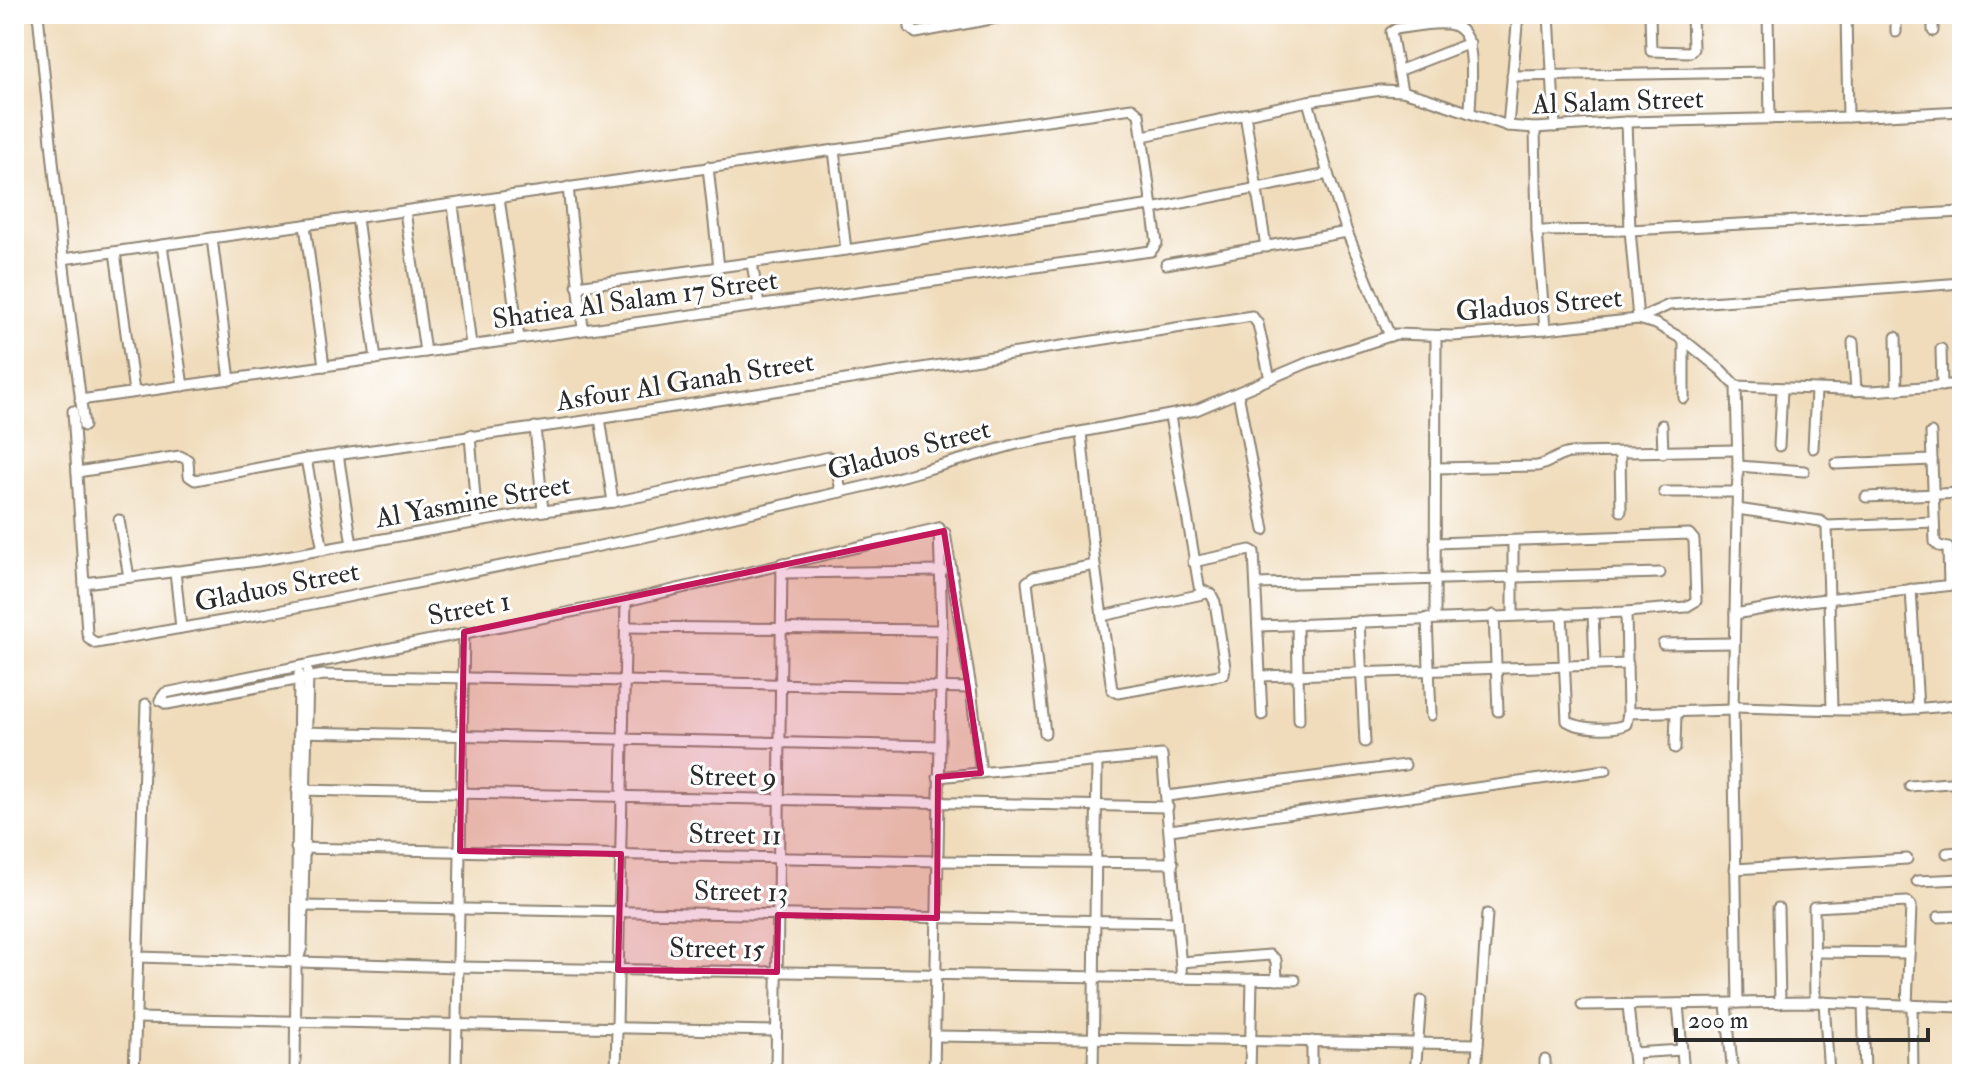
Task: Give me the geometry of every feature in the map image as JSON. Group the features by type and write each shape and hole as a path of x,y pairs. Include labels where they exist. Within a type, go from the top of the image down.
{"street":[{"path":"38,14 84,426"},
{"path":"909,14 911,31 916,33 1018,14"},
{"path":"1508,126 1518,14"},
{"path":"1549,14 1555,127"},
{"path":"1650,14 1650,48 1654,52 1692,51 1692,14"},
{"path":"1768,14 1770,119"},
{"path":"1846,14 1848,117"},
{"path":"1896,14 1896,32"},
{"path":"1933,14 1933,31"},
{"path":"1402,91 1391,35 1394,29 1448,23 1463,31 1470,43 1470,113"},
{"path":"1398,71 1470,43"},
{"path":"1512,76 1769,72"},
{"name":"Al Salam Street","path":"1143,136 1371,91 1402,91 1508,126 1535,128 1962,111"},
{"path":"1308,101 1347,232 1390,336"},
{"path":"63,259 1132,108 1139,114 1152,207"},
{"path":"1245,114 1266,247"},
{"path":"1626,122 1630,230 1638,319 1656,324 1684,340 1736,386 1856,391 1962,384"},
{"path":"1535,128 1537,231 1545,329"},
{"path":"834,150 846,250"},
{"path":"708,167 719,268"},
{"path":"577,286 1152,207 1328,174"},
{"path":"568,187 583,329"},
{"path":"499,198 519,338"},
{"path":"453,205 471,345"},
{"name":"Shatiea Al Salam 17 Street","path":"80,400 1151,251 1157,243 1152,207"},
{"path":"405,211 425,352"},
{"path":"1537,231 1630,230 1962,212"},
{"path":"357,218 376,359"},
{"path":"305,225 324,366"},
{"path":"1166,264 1347,232"},
{"path":"212,238 230,380"},
{"path":"162,245 183,386"},
{"path":"115,252 134,392"},
{"path":"752,263 759,305"},
{"name":"Gladuos Street","path":"73,411 88,636 93,642 181,628 644,537 841,492 1017,444 1196,410 1307,363 1390,336 1545,329 1638,319 1669,305 1962,283"},
{"name":"Asfour Al Ganah Street","path":"77,472 180,456 187,458 189,476 195,480 338,454 600,418 1252,316 1258,324 1270,379"},
{"path":"1431,715 1436,336"},
{"path":"1896,337 1897,389"},
{"path":"1684,340 1684,398"},
{"path":"1853,342 1856,391"},
{"path":"1941,349 1942,386"},
{"path":"1736,386 1738,466 1733,709 1738,1003"},
{"path":"1779,446 1782,389"},
{"path":"1813,448 1816,391"},
{"path":"1238,393 1264,530"},
{"path":"1081,433 1111,685 1115,692 1219,675 1224,674 1225,667 1214,597 1199,586 1193,562 1170,416"},
{"path":"600,418 613,502"},
{"path":"1662,425 1663,453"},
{"path":"535,427 543,511"},
{"path":"1931,433 1935,542 1948,549 1949,585"},
{"path":"470,435 477,523"},
{"path":"1435,468 1537,466 1563,454 1737,450"},
{"path":"338,454 352,545"},
{"path":"1620,454 1621,511"},
{"name":"Al Yasmine Street","path":"84,583 323,550 543,511 613,502 829,457 836,463 841,492"},
{"path":"306,459 323,550"},
{"path":"1836,464 1932,460"},
{"path":"1738,466 1804,471"},
{"path":"1664,492 1737,492"},
{"path":"1866,497 1962,493"},
{"path":"1737,509 1820,521 1827,526 1934,522"},
{"path":"119,520 129,577"},
{"path":"1827,526 1832,709"},
{"path":"934,1074 942,630 939,528"},
{"path":"939,528 945,533 971,688 981,773"},
{"name":"Street 1","path":"304,678 167,704 160,700 163,693 782,568 939,528"},
{"path":"1258,626 1626,612 1694,604 1692,536 1684,533 1435,543"},
{"path":"1513,541 1513,615"},
{"path":"1193,562 1250,550 1256,557 1262,715"},
{"path":"1045,733 1027,582 1034,577 1095,565"},
{"path":"776,1074 782,568 942,571"},
{"path":"175,571 181,628"},
{"path":"1257,584 1660,573"},
{"path":"1735,614 1827,598 1962,584"},
{"path":"1911,589 1918,709"},
{"path":"1102,616 1207,593"},
{"path":"616,1074 626,601"},
{"path":"1562,613 1566,716 1570,723 1623,727 1628,713 1626,612"},
{"path":"1593,613 1595,665"},
{"path":"1494,615 1498,711"},
{"path":"1359,621 1365,742"},
{"path":"1297,624 1299,720"},
{"path":"625,627 942,630"},
{"path":"456,1074 464,632"},
{"path":"1663,644 1734,643"},
{"path":"1261,676 1628,664"},
{"path":"295,1074 295,951 301,848 304,666"},
{"path":"304,678 323,675 464,677 971,688"},
{"path":"134,1074 146,704"},
{"path":"1628,713 1733,709 1918,709 1962,704"},
{"path":"1675,748 1676,712"},
{"path":"302,732 939,746"},
{"path":"938,777 1161,755 1182,979"},
{"path":"1093,1074 1097,761"},
{"path":"1167,796 1405,765"},
{"path":"1170,830 1606,770"},
{"path":"1910,786 1962,782"},
{"name":"Street 9","path":"302,790 1168,807"},
{"path":"297,963 302,953 304,906 301,848"},
{"name":"Street 11","path":"301,848 1173,863"},
{"path":"1947,853 1962,852"},
{"path":"1735,869 1907,859"},
{"path":"1917,881 1962,879"},
{"path":"1829,1074 1814,952 1815,906 1907,902 1911,906 1909,953 1913,1074"},
{"name":"Street 13","path":"304,906 1177,922"},
{"path":"1778,908 1780,1003"},
{"path":"1476,1074 1487,914"},
{"path":"1938,917 1962,916"},
{"path":"1814,952 1909,953"},
{"path":"1181,962 1270,955 1276,960 1277,980"},
{"name":"Street 15","path":"138,957 458,967 1295,980"},
{"path":"1250,1074 1252,979"},
{"path":"1415,1074 1421,1001"},
{"path":"1582,1005 1820,1002 1962,1007"},
{"path":"1863,1003 1865,1074"},
{"path":"1678,1004 1684,1074"},
{"path":"1726,1004 1733,1074"},
{"path":"1628,1005 1635,1074"},
{"path":"136,1018 776,1031"},
{"path":"935,1036 1478,1044"},
{"path":"1312,1041 1312,1074"},
{"path":"1633,1053 1682,1050"},
{"path":"1545,1060 1545,1074"}],"highlighted area":[{"path":"944,531 981,773 938,777 937,918 778,915 777,972 618,970 621,854 460,851 464,632"}]}
